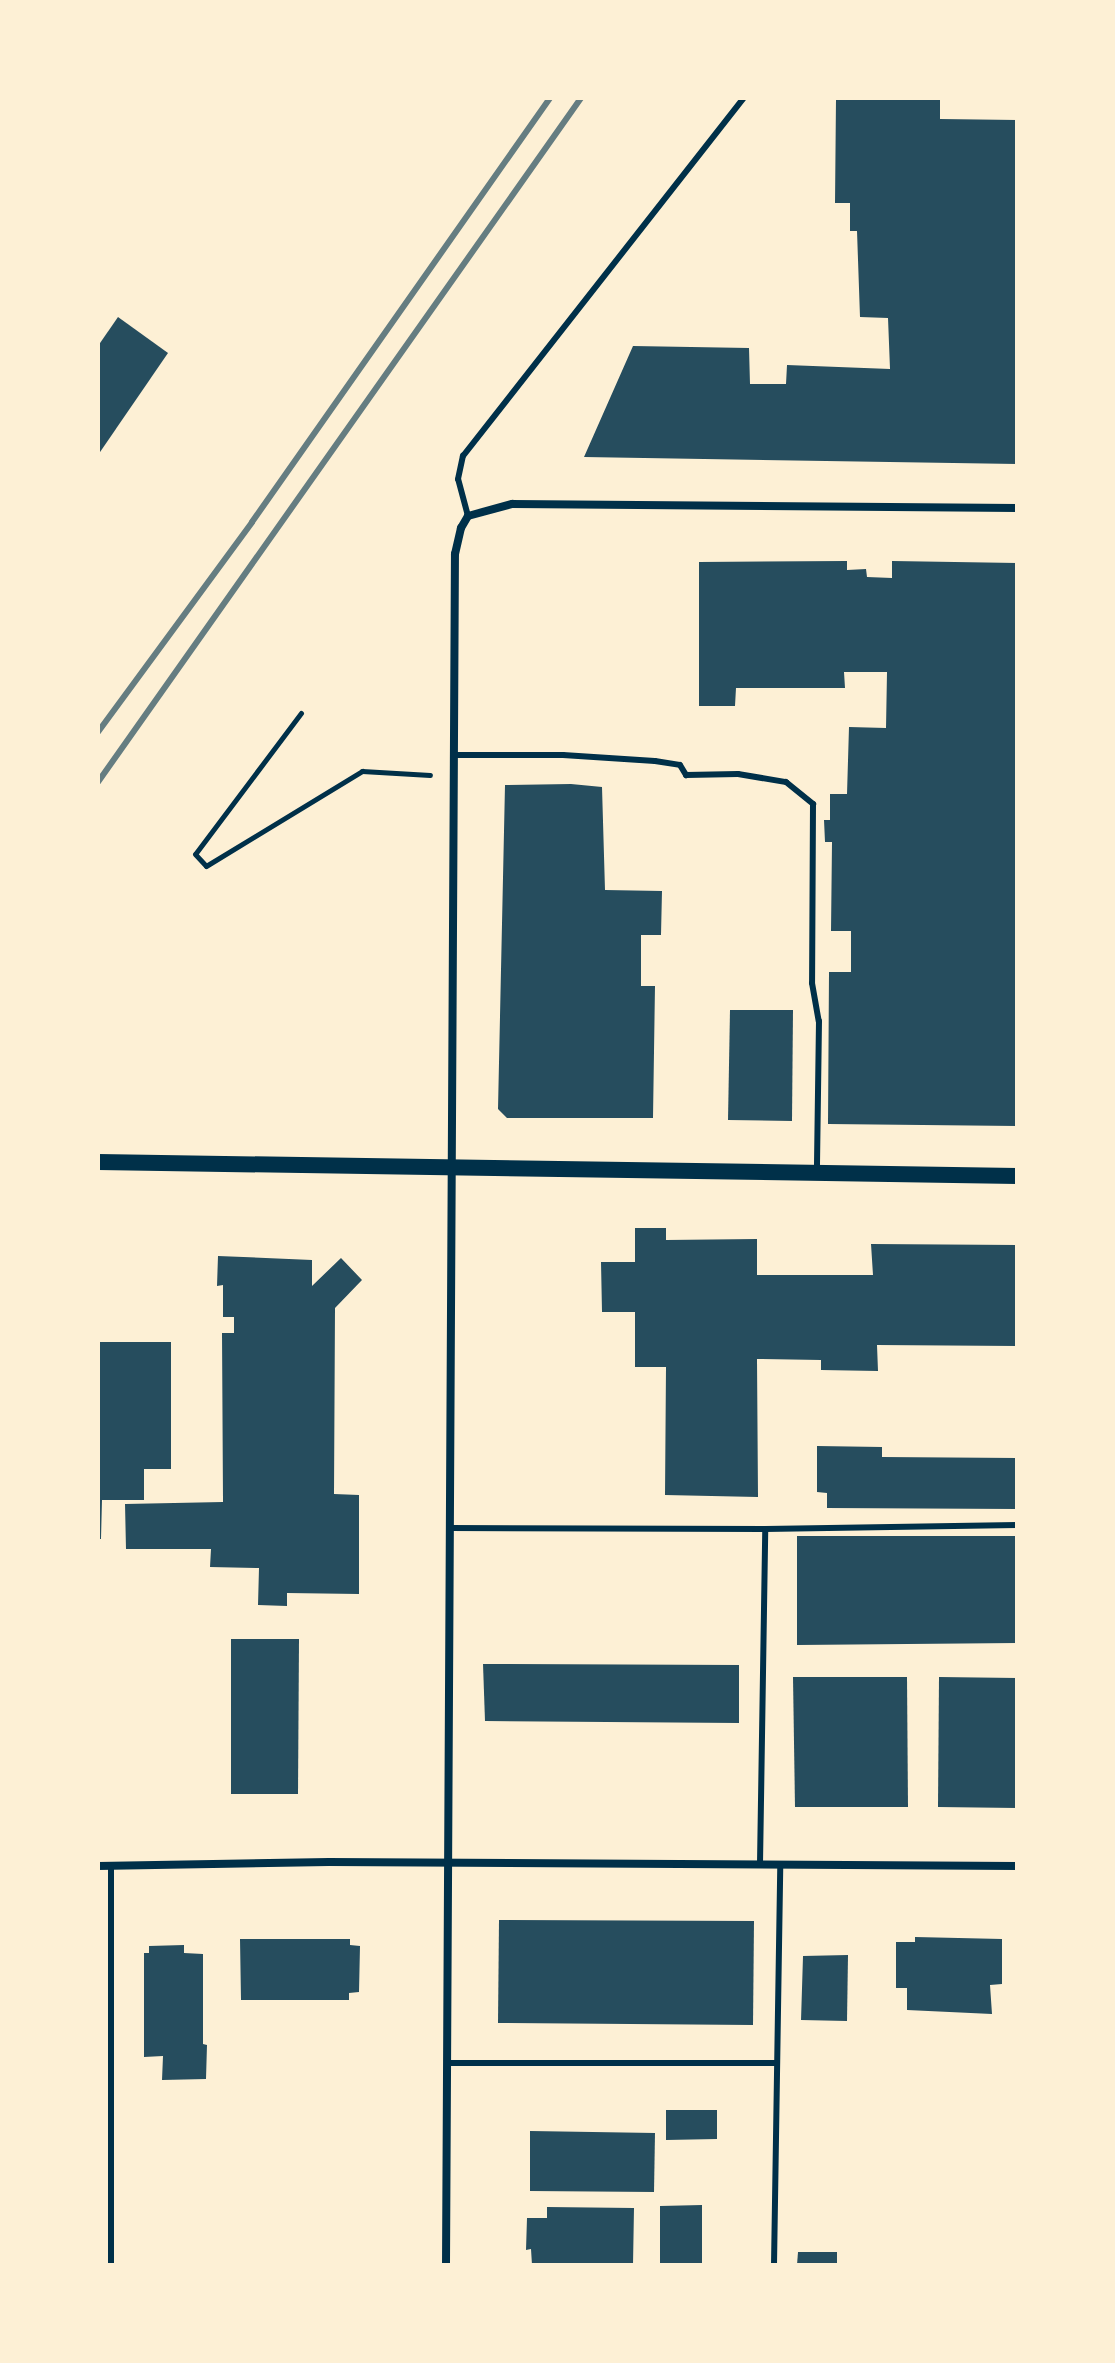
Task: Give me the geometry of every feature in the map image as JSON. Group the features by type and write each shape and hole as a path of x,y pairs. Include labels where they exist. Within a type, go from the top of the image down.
{"main road":[{"path":"98,1162 1017,1176"}],"street":[{"path":"446,2265 455,554 468,516 512,504 1017,508"},
{"path":"98,1866 448,1862 1017,1866"}],"lane":[{"path":"468,516 458,479 463,456 744,98"},
{"path":"454,755 563,755 655,761 680,765 686,775 738,774 786,782 813,804 812,983 819,1021 817,1172"},
{"path":"450,1528 765,1529 1017,1525"},
{"path":"760,1864 765,1529"},
{"path":"774,2265 780,1864"},
{"path":"111,1866 111,2265"},
{"path":"447,2063 777,2063"}],"path":[{"path":"301,713 195,854 206,866 362,771 454,776"}],"building":[{"path":"836,98 940,98 940,119 1017,120 1017,464 584,457 633,346 749,348 750,384 786,384 787,365 890,369 888,318 860,317 857,231 850,231 850,203 835,203"},
{"path":"118,317 168,353 98,455 98,346"},
{"path":"847,561 847,570 866,569 867,577 892,578 892,561 1017,563 1017,1126 828,1124 829,972 851,972 851,931 831,931 832,842 825,842 824,820 830,820 830,794 847,794 849,727 886,728 887,672 844,672 845,688 736,688 735,706 699,706 699,562"},
{"path":"505,785 602,787 605,890 662,891 661,935 641,935 641,986 655,986 653,1118 507,1118 498,1109"},
{"path":"730,1010 793,1010 792,1121 728,1120"},
{"path":"635,1228 666,1228 666,1240 757,1239 757,1275 873,1275 871,1244 1017,1245 1017,1346 877,1345 878,1371 821,1370 821,1360 757,1359 758,1497 665,1495 666,1367 635,1367 635,1312 602,1312 601,1262 635,1262"},
{"path":"218,1256 312,1260 312,1286 341,1258 362,1280 335,1308 334,1494 359,1495 359,1594 287,1593 287,1606 258,1605 259,1568 210,1567 211,1549 126,1549 125,1504 223,1502 222,1333 234,1333 234,1317 223,1317 223,1285 217,1286"},
{"path":"98,1342 171,1342 171,1469 144,1469 144,1500 102,1500 101,1539 98,1539"},
{"path":"817,1446 882,1447 882,1457 1017,1458 1017,1509 827,1508 827,1493 817,1492"},
{"path":"797,1536 1017,1536 1017,1643 797,1645"},
{"path":"231,1639 299,1639 298,1794 231,1794"},
{"path":"483,1664 739,1665 739,1723 485,1721"},
{"path":"793,1677 907,1677 908,1807 795,1807"},
{"path":"939,1677 1017,1678 1017,1808 938,1807"},
{"path":"499,1920 754,1921 753,2025 498,2023"},
{"path":"915,1937 1002,1939 1002,1984 990,1985 992,2014 907,2010 907,1988 896,1988 896,1942 915,1942"},
{"path":"240,1939 350,1939 350,1945 360,1946 359,1992 349,1993 349,2000 241,2000"},
{"path":"184,1945 184,1953 203,1954 206,2079 162,2080 163,2056 144,2057 144,1953 149,1953 149,1946"},
{"path":"848,1955 847,2021 801,2020 803,1956"},
{"path":"666,2110 717,2110 717,2139 666,2140"},
{"path":"530,2131 655,2133 654,2192 530,2191"},
{"path":"702,2205 702,2265 660,2265 660,2206"},
{"path":"547,2207 634,2208 633,2265 532,2265 531,2249 526,2250 527,2218 547,2218"},
{"path":"798,2252 837,2252 837,2265 797,2265"}],"railway":[{"path":"98,732 252,522 550,98"},
{"path":"98,782 581,98"}]}
